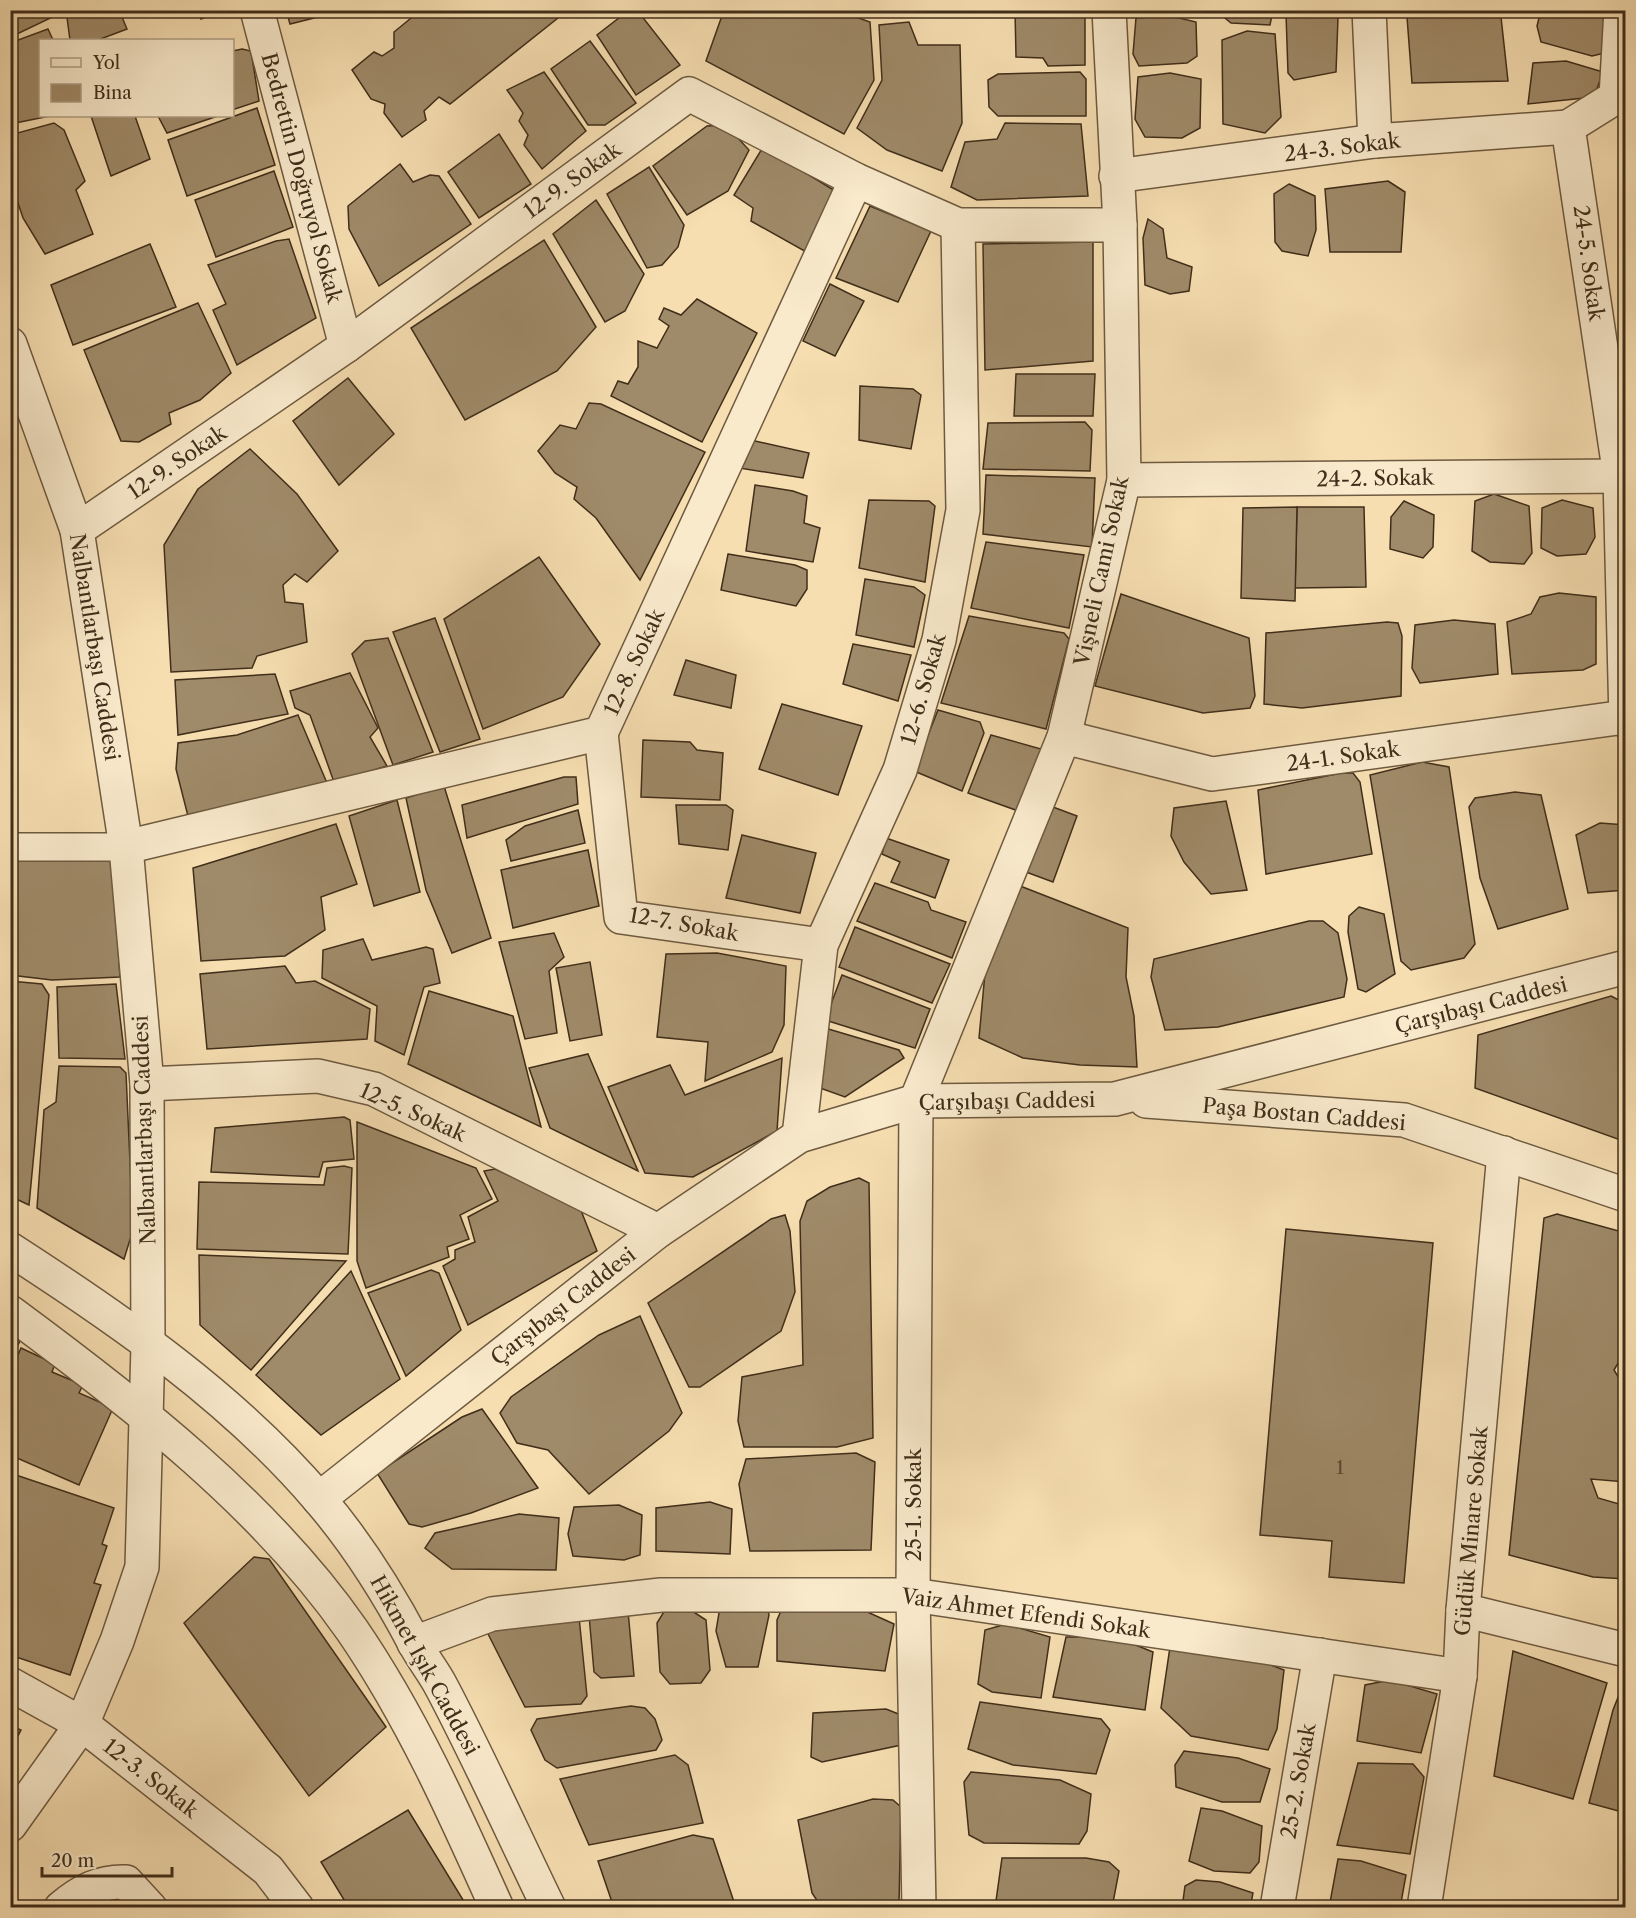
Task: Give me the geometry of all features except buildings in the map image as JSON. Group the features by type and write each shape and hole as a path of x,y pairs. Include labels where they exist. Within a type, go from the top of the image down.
{"street":[{"name":"Bedrettin Doğruyol Sokak","path":"257,10 346,346"},
{"name":"Vişneli Cami Sokak","path":"916,1101 1064,737 1124,480 1120,225 1109,10"},
{"path":"1369,10 1375,141"},
{"path":"1568,127 1616,97 1622,10"},
{"name":"12-9. Sokak","path":"77,530 346,346 689,94 856,180 958,225 1120,225"},
{"name":"24-3. Sokak","path":"1116,177 1375,141 1568,127"},
{"name":"24-5. Sokak","path":"1568,127 1623,476 1625,719"},
{"name":"12-8. Sokak","path":"126,847 601,733 856,180"},
{"name":"12-6. Sokak","path":"799,1136 821,945 900,770 939,640 963,510 958,225"},
{"name":"Nalbantlarbaşı Caddesi","path":"10,1825 82,1724 117,1641 142,1567 148,1419 147,1084 126,847 77,530 11,345"},
{"name":"24-2. Sokak","path":"1124,480 1623,476"},
{"name":"24-1. Sokak","path":"1064,737 1212,774 1625,719"},
{"name":"12-7. Sokak","path":"601,733 621,916 821,945"},
{"path":"10,847 126,847"},
{"name":"Çarşıbaşı Caddesi","path":"319,1499 658,1231 799,1136 916,1101 1115,1099 1626,967"},
{"name":"12-5. Sokak","path":"147,1084 318,1076 374,1089 658,1231"},
{"name":"Paşa Bostan Caddesi","path":"1115,1099 1404,1120 1626,1195"},
{"name":"25-1. Sokak","path":"916,1101 913,1595 919,1908"},
{"name":"Güdük Minare Sokak","path":"1424,1908 1460,1676 1463,1610 1504,1153"},
{"name":"Hikmet Işık Caddesi","path":"10,1249 109,1313 235,1416 283,1460 319,1499 376,1576 441,1686 549,1908"},
{"name":"Hikmet Işık Caddesi","path":"10,1312 104,1382 148,1419 281,1543 351,1629 383,1679 443,1787 497,1908"},
{"name":"Vaiz Ahmet Efendi Sokak","path":"414,1643 492,1614 661,1596 913,1595 1460,1676"},
{"path":"1463,1610 1626,1650"},
{"name":"25-2. Sokak","path":"1277,1908 1320,1655"},
{"name":"12-3. Sokak","path":"10,1684 82,1724 268,1870 297,1908"},
{"path":"61,1908 75,1896 105,1881 126,1882 150,1908"}]}
